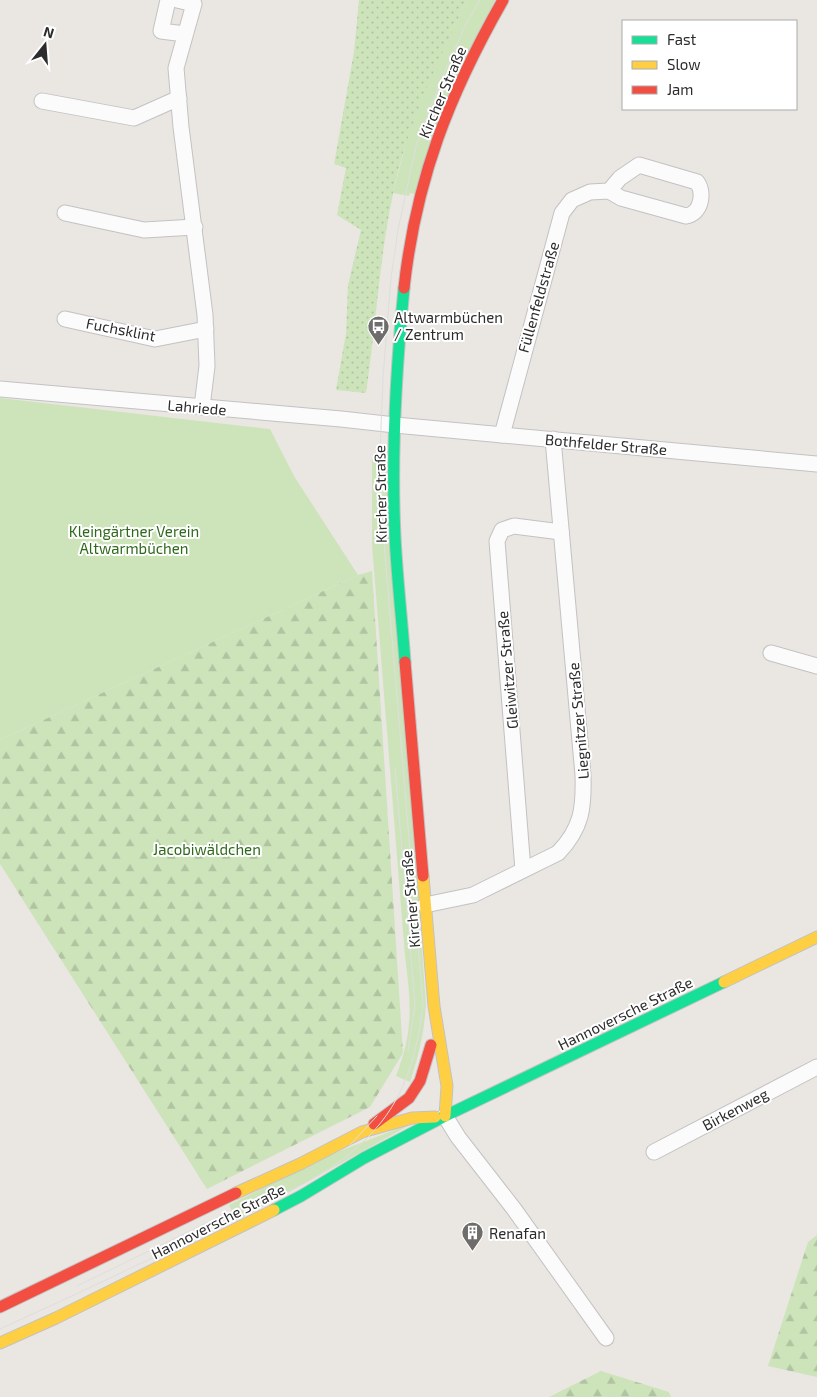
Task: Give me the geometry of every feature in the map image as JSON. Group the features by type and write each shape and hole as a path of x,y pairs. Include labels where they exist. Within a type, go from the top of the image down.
{"main road":[{"name":"Kircher Straße","path":"445,1116 447,1086 434,1006 395,538 393,494 399,347 404,290 418,202 436,143 456,91 481,38 503,0"},
{"name":"Hannoversche Straße","path":"2,1337 56,1318 236,1230 301,1196 364,1158 445,1116 817,937"},
{"name":"Kircher Straße","path":"434,1006 431,1045 432,1092 445,1116"},
{"name":"Kircher Straße","path":"362,1132 409,1098 420,1081 431,1045"},
{"name":"Hannoversche Straße","path":"0,1307 195,1212 300,1164 362,1132 412,1118 445,1116"}],"street":[{"path":"168,0 162,30 185,34"},
{"path":"177,0 194,4 176,68 187,179 195,227 206,329 207,366 202,407"},
{"path":"42,101 134,118 179,98"},
{"path":"639,165 696,182 701,187 701,195 697,212 693,216 686,216 621,198 608,191 620,178 639,165"},
{"name":"Füllenfeldstraße","path":"502,435 562,213 572,200 590,192 608,191"},
{"path":"65,213 144,230 195,227"},
{"name":"Fuchsklint","path":"65,319 155,339 206,329"},
{"name":"Lahriede","path":"0,388 395,425"},
{"name":"Bothfelder Straße","path":"395,425 817,464"},
{"name":"Liegnitzer Straße","path":"425,905 473,894 558,853 576,831 582,814 584,797 553,439"},
{"name":"Gleiwitzer Straße","path":"523,870 497,541 502,530 514,526 561,532"},
{"path":"771,653 817,666"},
{"name":"Birkenweg","path":"654,1152 817,1066"},
{"path":"445,1116 458,1137 514,1209 606,1338"}],"green space":[{"path":"359,0 467,0 424,95 399,168 384,244 366,393 336,390 346,333 348,285 361,230 337,215 346,168 334,164 354,52"},
{"path":"467,0 495,0 415,194 410,193 409,196 393,193 409,132 432,73"},
{"name":"Kleingärtner Verein Altwarmbüchen","path":"0,398 270,429 294,476 358,575 0,740"},
{"path":"372,459 387,459 426,1005 421,1044 410,1082 396,1076 406,1044 410,1003 372,545"},
{"name":"Jacobiwäldchen","path":"372,571 403,1053 370,1107 207,1189 0,864 0,740 358,575"},
{"path":"415,1122 237,1221 229,1205 327,1156"},
{"path":"817,1235 817,1377 768,1366 808,1242"},
{"path":"601,1371 669,1392 671,1397 549,1397"}],"tram line":[{"path":"0,1329 200,1235 302,1185 320,1174 353,1151 381,1123 400,1092 407,1076 413,1059 423,1004 384,543 380,452 383,377 391,278 398,230 416,146 441,80 466,24 480,0"},
{"path":"395,767 415,1005 408,1051"},
{"path":"350,1145 377,1116"},
{"path":"77,1286 284,1185"}],"traffic: fast":[{"path":"404,288 394,443 394,505 405,662"},
{"path":"274,1210 364,1158 445,1116 724,982"}],"traffic: slow":[{"path":"423,876 434,1006 447,1086 445,1116"},
{"path":"724,982 817,937"},
{"path":"236,1193 300,1164 362,1132 412,1118 435,1117"},
{"path":"0,1343 56,1318 274,1210"}],"traffic: jam":[{"path":"404,288 409,248 417,210 426,174 438,139 466,70 503,0"},
{"path":"405,662 423,876"},
{"path":"374,1124 409,1098 420,1081 431,1045"},
{"path":"0,1307 236,1193"}],"place":[{"name":"Altwarmbüchen / Zentrum","path":"378,345"},
{"name":"Renafan","path":"473,1252"}]}
